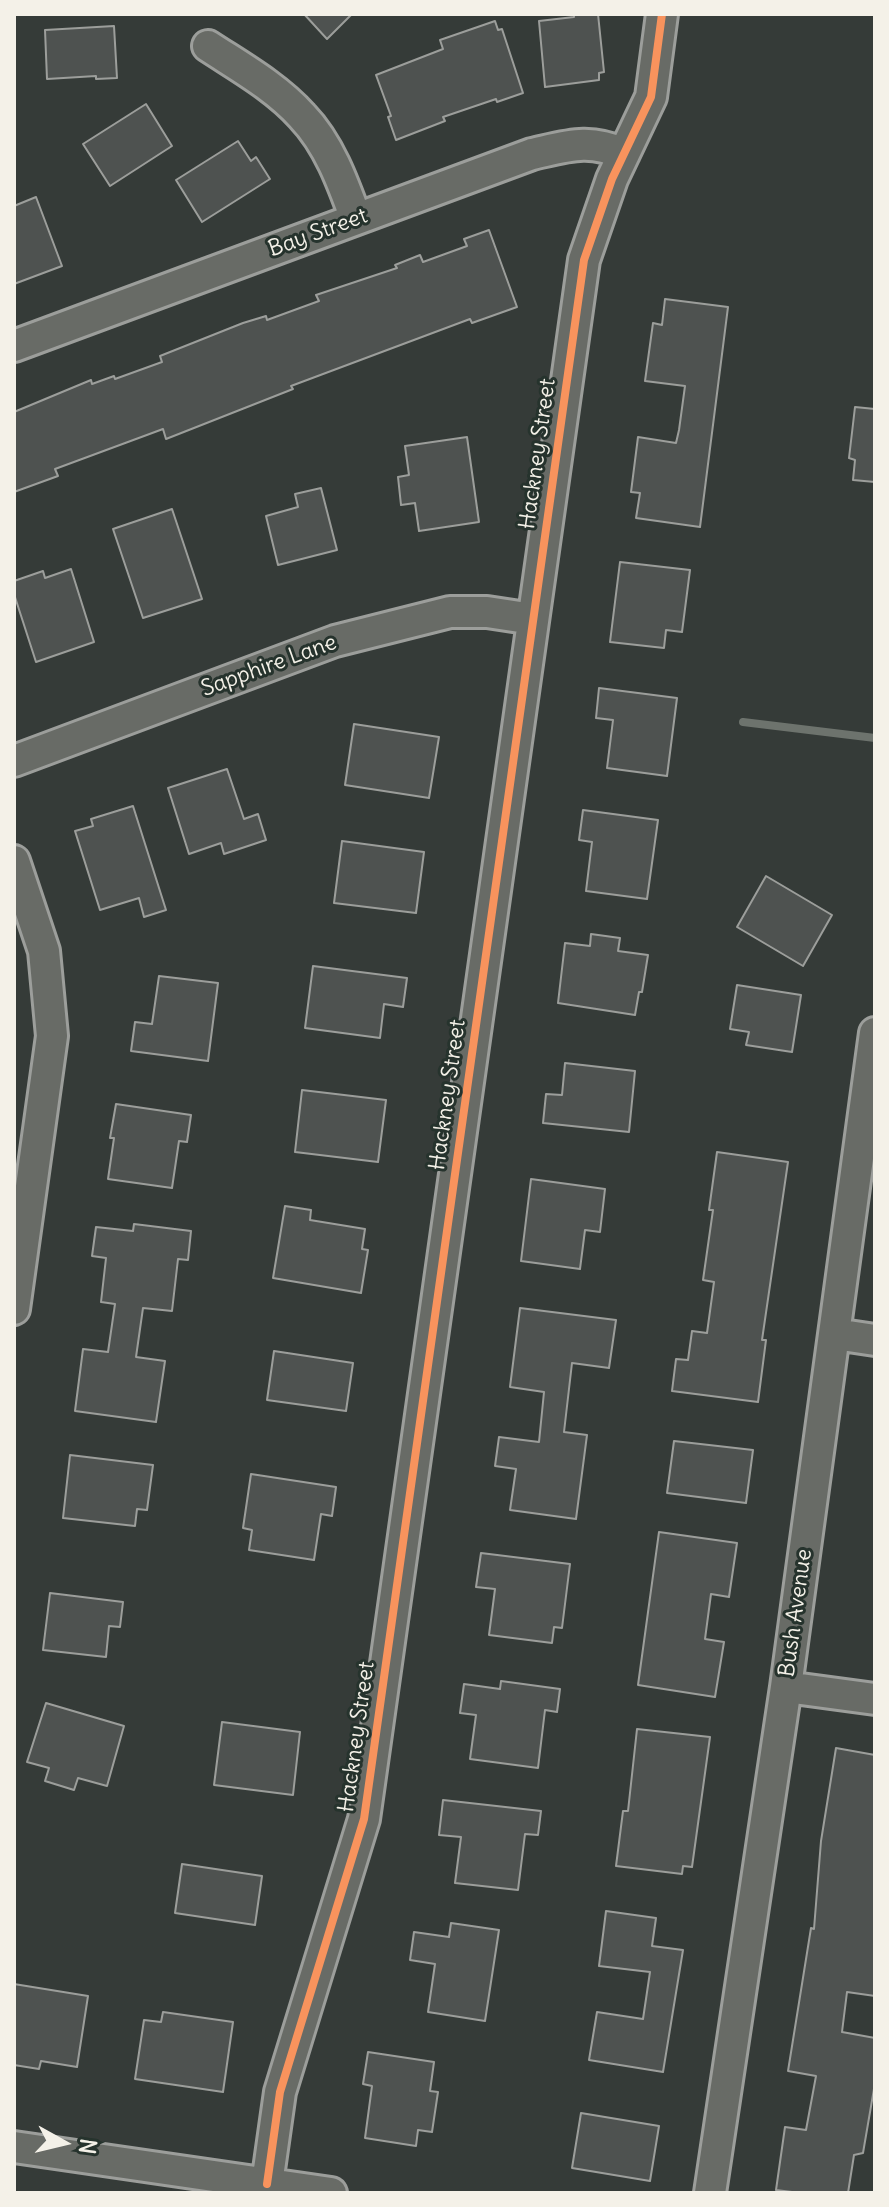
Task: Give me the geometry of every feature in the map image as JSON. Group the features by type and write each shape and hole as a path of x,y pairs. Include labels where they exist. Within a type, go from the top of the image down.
{"street":[{"name":"Hackney Street","path":"267,2184 280,2092 364,1819 584,260 612,179 651,97 662,14"},
{"path":"208,46 261,81 302,115 326,148 356,219"},
{"name":"Bay Street","path":"14,346 532,154 577,144 603,145 624,154"},
{"name":"Sapphire Lane","path":"14,761 335,641 450,612 487,612 533,619"},
{"path":"14,861 44,951 52,1036 14,1309"},
{"name":"Bush Avenue","path":"710,2193 786,1687 875,1033"},
{"path":"835,1334 875,1340"},
{"path":"786,1687 875,1699"},
{"path":"14,2147 331,2193"}],"building":[{"path":"304,14 352,14 327,39"},
{"path":"574,14 598,14 604,72 599,73 599,80 545,87 539,21 574,17"},
{"path":"495,21 498,30 502,29 523,93 443,117 445,121 396,140 376,75 443,49 440,40"},
{"path":"114,26 117,78 47,79 45,30"},
{"path":"146,104 172,146 110,186 83,144"},
{"path":"238,141 251,161 256,157 270,179 202,222 176,180"},
{"path":"36,197 62,266 14,284 14,206"},
{"path":"489,230 517,307 472,323 470,319 291,386 293,389 166,439 163,429 55,469 58,476 14,492 14,412 91,380 92,384 114,376 115,379 162,362 160,356 243,323 266,316 267,320 319,301 316,295 397,268 395,265 420,255 423,262 467,246 464,239"},
{"path":"665,299 728,307 700,527 636,518 640,493 631,492 638,437 676,443 679,430 685,386 645,381 653,323 662,325"},
{"path":"855,407 875,409 875,482 853,480 855,460 849,458"},
{"path":"467,437 479,522 419,531 415,503 401,505 398,477 409,475 405,446"},
{"path":"321,488 337,550 278,565 266,516 298,507 295,494"},
{"path":"172,509 202,599 143,618 113,529"},
{"path":"620,562 690,570 682,632 666,630 664,648 610,642"},
{"path":"71,569 94,642 36,662 14,594 14,581 43,571 45,578"},
{"path":"599,688 677,698 667,776 607,768 613,720 596,718"},
{"path":"354,724 439,737 429,798 345,785"},
{"path":"227,769 244,819 258,814 266,840 224,854 221,843 189,854 168,788"},
{"path":"133,806 166,910 144,917 139,898 100,910 75,831 93,826 91,819"},
{"path":"583,810 658,820 647,899 586,891 592,842 579,840"},
{"path":"342,841 424,852 416,913 334,903"},
{"path":"766,876 832,915 803,966 737,927"},
{"path":"591,934 620,938 618,951 648,955 635,1015 558,1003 565,943 590,946"},
{"path":"313,966 407,978 403,1007 384,1004 380,1038 305,1028"},
{"path":"159,976 218,983 208,1061 131,1051 135,1022 152,1024"},
{"path":"737,985 801,995 792,1052 746,1045 749,1032 730,1029"},
{"path":"565,1063 635,1071 629,1132 543,1123 546,1094 562,1095"},
{"path":"302,1090 386,1100 378,1162 295,1152"},
{"path":"116,1104 191,1115 187,1142 179,1141 172,1188 108,1179"},
{"path":"717,1152 788,1162 762,1340 766,1340 758,1402 672,1391 676,1359 688,1360 692,1331 707,1333 714,1282 703,1280"},
{"path":"531,1179 605,1189 600,1232 585,1230 580,1269 521,1261"},
{"path":"285,1206 311,1210 310,1220 365,1229 362,1249 368,1250 361,1293 273,1278"},
{"path":"134,1224 191,1231 188,1260 178,1259 172,1311 143,1308 136,1357 165,1361 156,1422 75,1411 83,1349 108,1352 115,1304 101,1302 106,1258 92,1256 96,1227 133,1231"},
{"path":"520,1308 616,1320 609,1368 572,1363 564,1432 587,1435 576,1519 510,1510 516,1469 495,1466 499,1437 539,1442 544,1392 510,1387"},
{"path":"274,1351 353,1363 346,1411 267,1400"},
{"path":"674,1441 753,1450 746,1503 667,1493"},
{"path":"70,1455 153,1465 147,1510 137,1509 135,1526 63,1518"},
{"path":"251,1474 336,1487 332,1516 321,1514 314,1560 249,1550 252,1530 243,1528"},
{"path":"659,1532 737,1543 729,1597 711,1594 705,1639 724,1642 715,1697 638,1685"},
{"path":"481,1553 570,1564 562,1628 554,1627 552,1643 489,1635 495,1589 476,1587"},
{"path":"50,1593 123,1602 120,1627 109,1626 106,1657 43,1650"},
{"path":"501,1681 560,1689 557,1712 545,1710 538,1768 470,1759 476,1715 460,1713 464,1684 500,1689"},
{"path":"46,1703 124,1726 107,1786 78,1778 74,1790 45,1781 49,1768 27,1762"},
{"path":"222,1722 300,1732 293,1795 214,1785"},
{"path":"637,1729 710,1737 692,1867 683,1866 682,1874 616,1866 623,1811 628,1811"},
{"path":"836,1748 875,1755 875,1996 847,1992 842,2032 875,2038 875,2083 863,2153 854,2155 848,2193 800,2193 776,2190 785,2127 806,2130 816,2076 788,2071 811,1928 814,1929 821,1841"},
{"path":"443,1800 541,1811 538,1835 525,1834 518,1890 455,1883 461,1837 439,1835"},
{"path":"182,1864 262,1876 255,1925 175,1913"},
{"path":"606,1911 656,1918 652,1946 683,1950 663,2072 589,2060 597,2012 643,2019 650,1972 599,1966"},
{"path":"451,1923 499,1930 485,2021 428,2012 435,1964 410,1960 414,1932 449,1937"},
{"path":"14,1984 88,1996 77,2067 41,2061 39,2069 14,2065"},
{"path":"163,2012 233,2022 223,2092 135,2079 144,2020 161,2022"},
{"path":"368,2052 434,2062 430,2091 438,2092 432,2132 418,2130 416,2146 365,2138 372,2086 363,2084"},
{"path":"581,2113 659,2126 650,2181 572,2168"}],"waterway":[{"path":"743,722 875,738"}],"cycle path":[{"path":"267,2184 280,2092 364,1819 584,260 612,179 651,97 662,14"}]}
